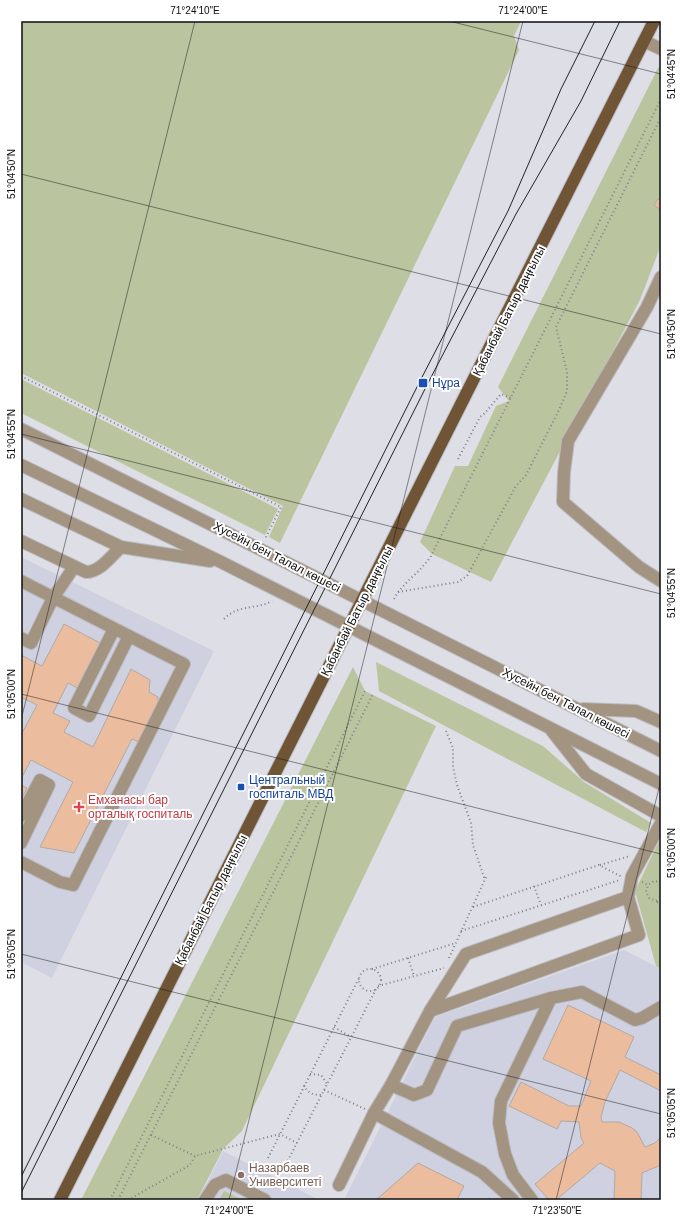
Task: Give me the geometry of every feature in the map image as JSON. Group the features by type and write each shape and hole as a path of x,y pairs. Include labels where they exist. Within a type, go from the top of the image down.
{"main road":[{"name":"Қабанбай Батыр даңғылы","path":"60,1200 654,21"}],"street":[{"path":"644,41 661,49"},
{"path":"661,277 643,314 568,441 564,472 563,502 639,567 661,581"},
{"name":"Хусейн бен Талал көшесі","path":"21,429 661,751"},
{"path":"21,465 221,562 661,784"},
{"path":"21,498 121,547 221,562"},
{"path":"21,541 74,567 92,572 121,547"},
{"path":"21,638 31,643 53,598 74,567"},
{"path":"21,582 184,664 73,885 60,882 21,862"},
{"path":"114,629 74,708 89,716 129,636"},
{"path":"578,709 636,711 661,722"},
{"path":"550,728 586,774 661,816"},
{"path":"21,816 40,780 49,786 21,843"},
{"path":"430,1011 639,935 628,897 632,876 661,823"},
{"path":"339,1185 374,1113 391,1085 430,1011 466,954 628,897"},
{"path":"391,1085 414,1095 427,1090 457,1026 551,998 582,992 635,1020 642,1018 661,1007"},
{"path":"532,1200 513,1175 505,1154 499,1123 500,1101 551,998"},
{"path":"374,1113 482,1172 513,1200"},
{"path":"205,1200 215,1185 226,1180 265,1200"}],"path":[{"path":"394,599 398,592 423,569 431,556 661,99"},
{"path":"398,592 458,582 467,576 516,486 526,475 567,391 567,372 556,327 661,117"},
{"path":"21,376 281,507 260,548"},
{"path":"458,459 480,417 486,413 501,394 511,398"},
{"path":"224,619 230,612 249,606 266,605 285,594"},
{"path":"110,1200 365,691"},
{"path":"118,1200 373,694"},
{"path":"446,731 453,748 453,767 457,785 471,823 473,845 485,880"},
{"path":"461,931 624,879 599,865 473,907"},
{"path":"447,961 487,875"},
{"path":"661,882 654,881 648,885 646,892 649,898 661,904"},
{"path":"534,886 541,906"},
{"path":"656,902 661,900"},
{"path":"268,1158 304,1085 364,971 456,943"},
{"path":"408,958 414,976"},
{"path":"378,986 460,963"},
{"path":"284,1168 381,982 379,974 372,969"},
{"path":"359,978 360,986 367,991 376,989"},
{"path":"334,1027 351,1037"},
{"path":"310,1074 321,1075 327,1084"},
{"path":"304,1085 306,1090 311,1094 321,1095"},
{"path":"324,1090 374,1113"},
{"path":"151,1135 195,1156 280,1134 297,1143"},
{"path":"128,1200 190,1165 195,1156"}],"shaded area":[{"name":"Емханасы бар орталық госпиталь","path":"21,557 214,651 52,978 21,962"},
{"path":"624,950 661,969 661,1200 344,1200 435,1017"},
{"name":"Назарбаев Университеті","path":"223,1151 319,1200 198,1200"}],"green space":[{"path":"21,21 521,21 514,36 519,50 280,543 269,537 283,506 21,373"},
{"path":"661,66 661,245 640,300 491,582 432,554 420,542 455,466 468,466 496,406 509,401 498,387 658,68"},
{"path":"21,379 278,509 265,535 21,413"},
{"path":"376,662 543,746 584,782 651,823 646,832 379,691"},
{"path":"353,667 365,691 436,726 242,1131 223,1149 197,1200 81,1200"},
{"path":"659,841 661,842 661,969 656,966 635,891"},
{"path":"224,1191 243,1200 219,1200"}],"building":[{"path":"658,199 661,200 661,210 654,205"},
{"path":"64,624 102,644 79,689 68,683 53,713 70,721 64,732 93,747 131,669 150,680 149,692 158,697 158,710 139,742 132,739 74,853 40,847 73,782 31,760 21,779 21,735 37,705 23,698 21,702 21,655 42,666"},
{"path":"21,785 27,788 21,800"},
{"path":"568,1005 634,1037 625,1057 661,1075 661,1091 620,1070 605,1102 601,1117 602,1122 619,1122 632,1128 637,1132 645,1147 655,1143 661,1137 661,1165 642,1173 641,1200 614,1200 615,1171 600,1163 556,1200 549,1200 535,1184 584,1143 581,1138 579,1122 561,1121 557,1129 509,1106 521,1082 569,1106 581,1106 591,1081 543,1059"},
{"path":"418,1163 464,1186 457,1200 376,1200"}],"tram line":[{"path":"21,1177 420,381 508,211 561,89 595,21"},
{"path":"21,1193 427,385 516,214 581,101 620,21"}],"place":[{"name":"Нұра","path":"423,383"},
{"name":"Центральный госпиталь МВД","path":"241,787"},
{"name":"Емханасы бар орталық госпиталь","path":"79,807"},
{"name":"Назарбаев Университеті","path":"241,1175"}]}
